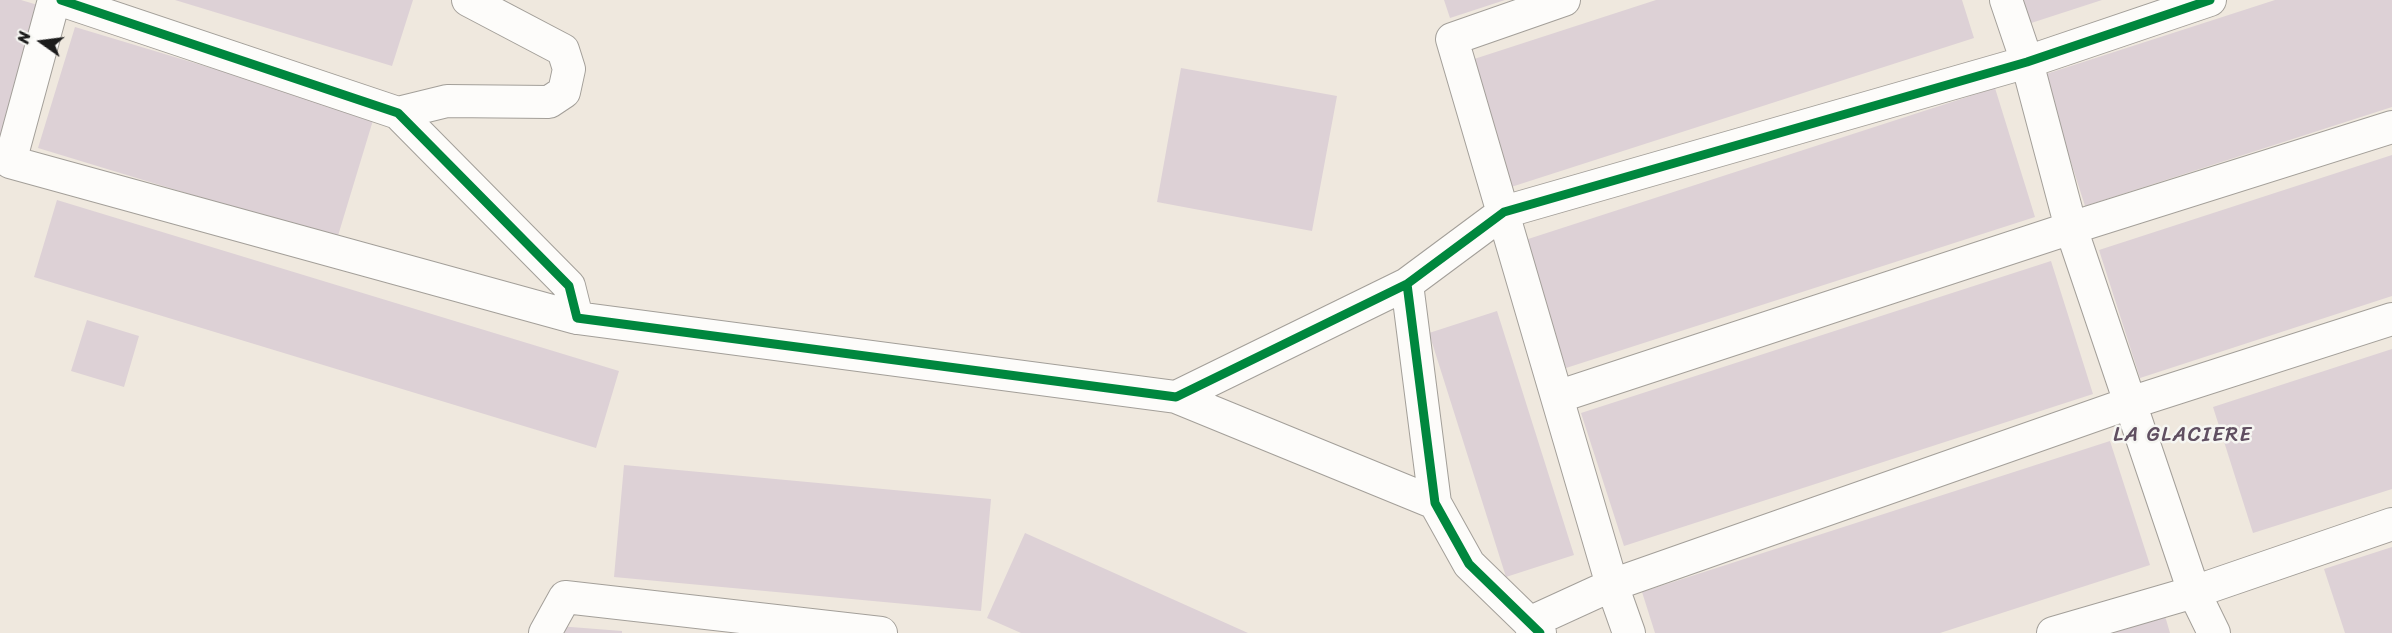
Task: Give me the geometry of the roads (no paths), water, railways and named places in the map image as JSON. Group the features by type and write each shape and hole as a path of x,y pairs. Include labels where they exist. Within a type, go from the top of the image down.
{"street":[{"path":"54,0 5,161 577,318 1176,396 1435,503"},
{"path":"61,0 398,113 569,286 577,318"},
{"path":"398,113 447,101 549,102 564,92 569,69 563,50 468,0"},
{"path":"1564,0 1452,39 1612,585 1629,633"},
{"path":"2006,0 2027,62 2071,228 2194,592 2214,633"},
{"path":"1176,396 1407,284 1504,212 2027,62 2210,0"},
{"path":"1557,397 2071,228 2392,127"},
{"path":"1407,284 1435,503 1469,564 1535,628 1612,585 2130,403 2392,319"},
{"path":"2053,633 2194,592 2392,524"},
{"path":"545,633 565,597 881,633"}],"district":[{"name":"LA GLACIERE","path":"2183,436"}]}
